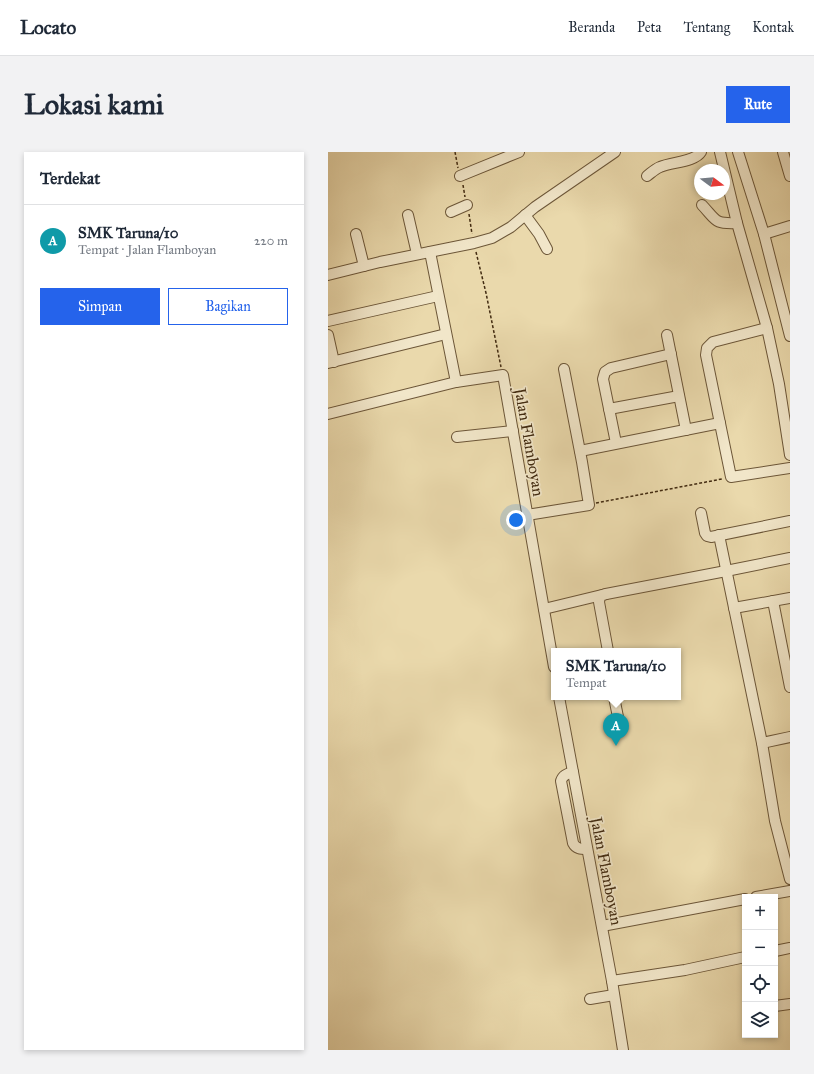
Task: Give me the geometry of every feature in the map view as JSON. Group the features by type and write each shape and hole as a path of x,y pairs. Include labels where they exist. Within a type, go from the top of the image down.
{"street":[{"path":"460,176 519,152"},
{"path":"328,275 417,254 436,248 474,243 492,238 502,233 535,207 615,152"},
{"path":"647,176 658,168 699,156 701,152"},
{"path":"738,152 764,234 790,336"},
{"path":"783,152 790,176"},
{"path":"723,153 737,223 767,328 790,455"},
{"path":"451,212 467,205"},
{"path":"702,205 718,222 724,224 737,223"},
{"path":"408,215 417,254"},
{"path":"525,215 539,234 547,249"},
{"path":"764,234 790,226"},
{"path":"356,234 364,266"},
{"path":"436,248 438,296 456,382"},
{"path":"328,321 438,296"},
{"path":"767,328 713,342 708,345 706,350 731,477 790,468"},
{"path":"328,335 331,362 446,334"},
{"path":"667,335 686,430"},
{"path":"616,444 603,379 607,370 671,354"},
{"path":"527,515 589,505 564,369"},
{"name":"Jalan Flamboyan","path":"328,414 456,382 503,375 551,650"},
{"path":"609,410 679,396"},
{"path":"580,451 720,423"},
{"path":"457,437 513,431"},
{"path":"701,513 705,533 707,536 711,537 790,521"},
{"path":"719,535 762,743 775,821 790,879"},
{"path":"544,609 606,594 790,558"},
{"path":"606,594 600,596 599,602 607,648"},
{"path":"734,608 790,598"},
{"path":"773,601 790,687"},
{"name":"Jalan Flamboyan","path":"560,700 612,981 623,1050"},
{"path":"615,700 620,727"},
{"path":"762,743 790,738"},
{"path":"773,894 790,891"},
{"path":"602,926 742,900"},
{"path":"778,950 790,948"},
{"path":"612,981 684,970 742,958"},
{"path":"590,999 614,995"},
{"path":"778,1006 790,1004"}],"path":[{"path":"454,152 467,205 503,375"},
{"path":"589,505 731,477"}],"place":[{"name":"SMK Taruna/10","path":"616,746"}]}
